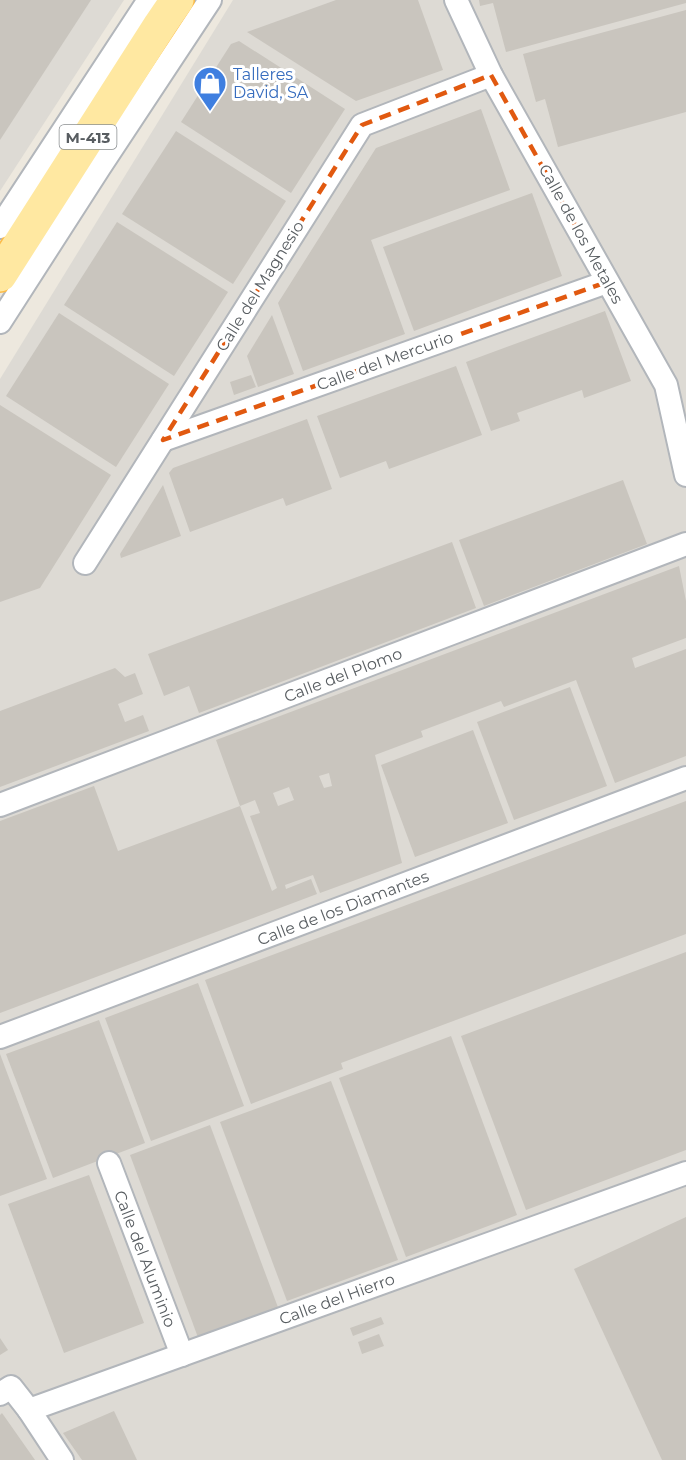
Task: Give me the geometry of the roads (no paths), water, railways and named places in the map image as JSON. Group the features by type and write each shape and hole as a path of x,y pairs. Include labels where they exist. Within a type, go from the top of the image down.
{"main road":[{"name":"M-413","path":"0,275 177,0"}],"street":[{"path":"0,227 149,0"},
{"path":"0,322 210,0"},
{"name":"Calle de los Metales","path":"456,0 491,75 666,385 686,476"},
{"name":"Calle del Magnesio","path":"85,563 362,125 491,75"},
{"name":"Calle del Mercurio","path":"163,440 607,282"},
{"name":"Calle del Plomo","path":"0,805 686,544"},
{"name":"Calle de los Diamantes","path":"0,1038 686,777"},
{"name":"Calle del Aluminio","path":"109,1163 182,1355"},
{"name":"Calle del Hierro","path":"29,1410 686,1173"},
{"path":"0,1394 11,1387 62,1460"}],"place":[{"name":"Talleres David, SA","path":"210,112"}]}
